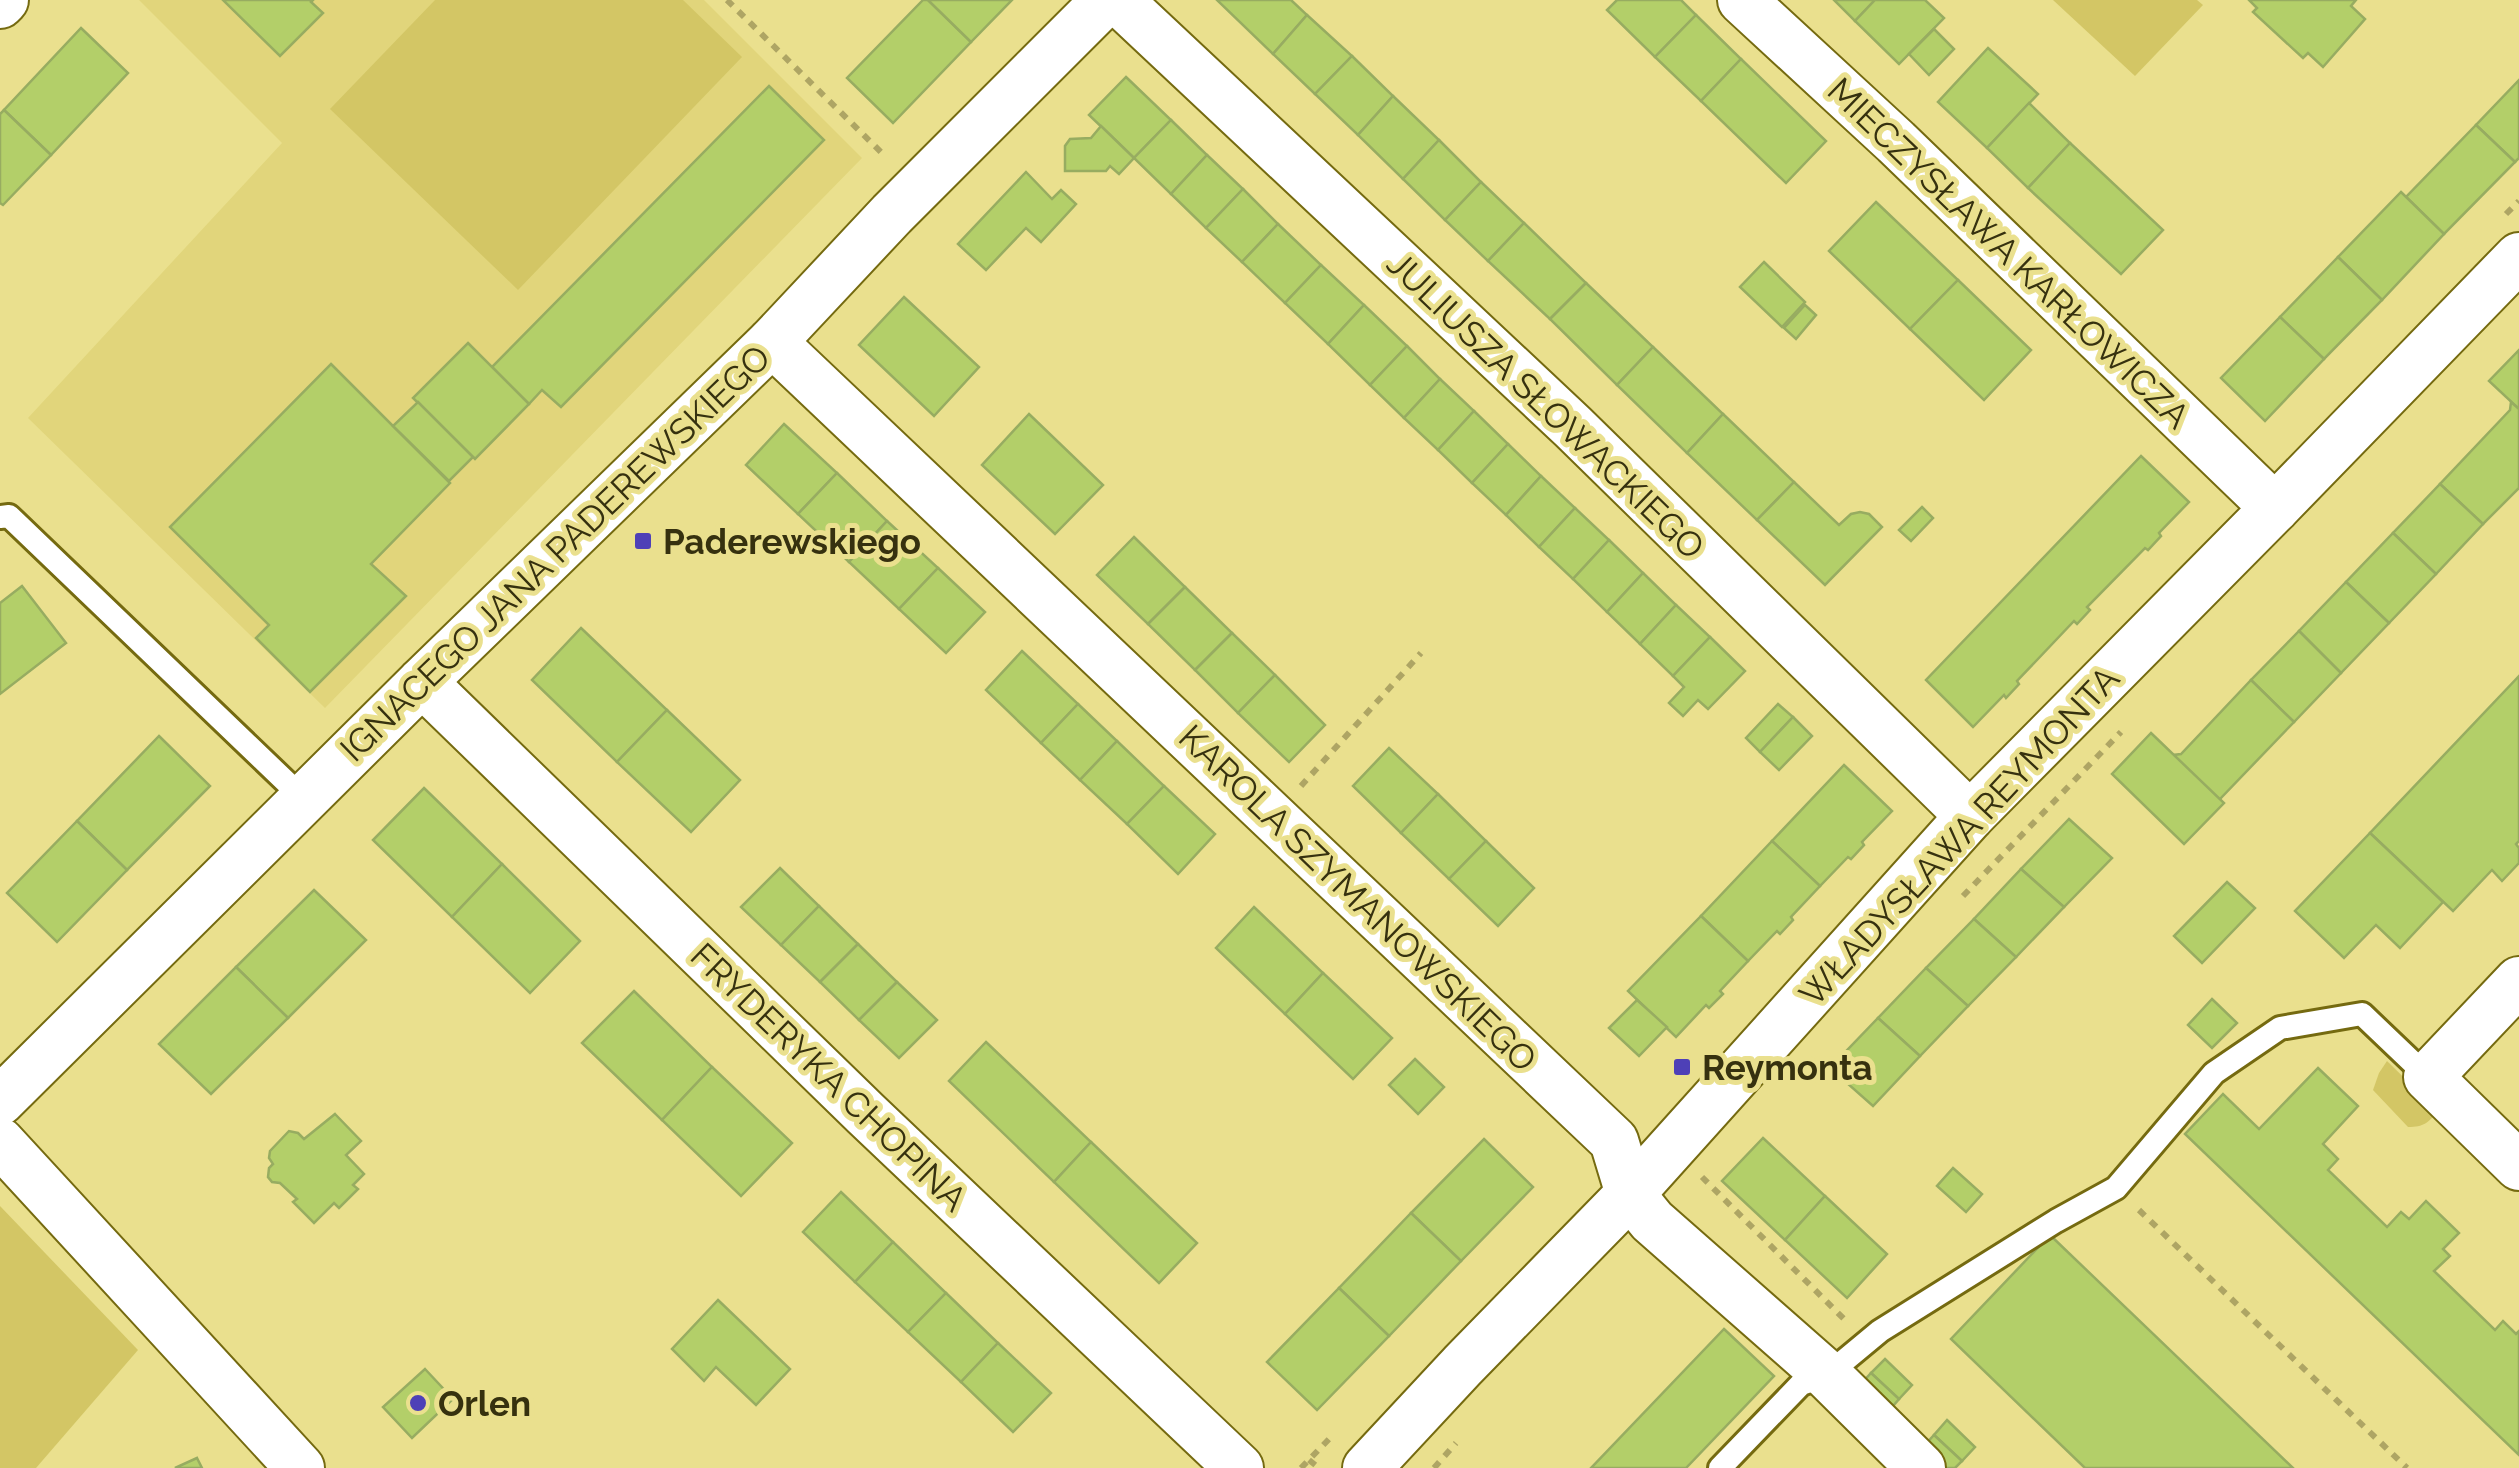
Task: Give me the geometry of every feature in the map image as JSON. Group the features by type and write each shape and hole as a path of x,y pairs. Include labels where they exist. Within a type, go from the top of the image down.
{"street":[{"name":"IGNACEGO JANA PADEREWSKIEGO","path":"0,1101 772,342 892,214 1106,0"},
{"name":"JULIUSZA SŁOWACKIEGO","path":"1118,0 1573,428 1970,816"},
{"name":"MIECZYSŁAWA KARŁOWICZA","path":"1742,0 1896,142 2275,508"},
{"name":"WŁADYSŁAWA REYMONTA","path":"1368,1468 1630,1194 1970,816 2519,257"},
{"name":"KAROLA SZYMANOWSKIEGO","path":"772,342 1614,1141 1630,1194 1652,1220 1844,1361 1921,1468"},
{"name":"FRYDERYKA CHOPINA","path":"422,682 866,1114 1239,1468"},
{"path":"2519,981 2428,1077 2519,1166"},
{"path":"0,1142 300,1468"}],"lane":[{"path":"0,518 9,516 304,799"},
{"path":"1720,1468 1801,1384 1844,1361 1880,1331 2040,1231 2116,1188 2214,1073 2280,1028 2362,1014 2428,1077"}],"path":[{"path":"727,0 886,158"},
{"path":"1301,786 1421,654"},
{"path":"1953,906 2125,728"},
{"path":"1698,1172 1842,1315 1844,1361"},
{"path":"2116,1188 2407,1468"},
{"path":"1310,1460 1318,1468"}],"shaded area":[{"path":"139,0 704,0 862,158 325,708 28,418 282,143"},
{"path":"435,0 683,0 742,57 518,290 330,109"},
{"path":"2053,0 2197,0 2203,5 2135,76"},
{"path":"2387,1061 2438,1111 2425,1124 2408,1127 2373,1090"},
{"path":"0,1206 138,1350 36,1468 0,1468"}],"building":[{"path":"223,0 313,0 323,13 280,56"},
{"path":"923,0 928,0 971,42 893,123 847,78"},
{"path":"928,0 1012,0 971,42"},
{"path":"1217,0 1291,0 1307,15 1273,54"},
{"path":"1617,0 1681,0 1696,15 1655,57 1607,10"},
{"path":"1834,0 1875,0 1855,21"},
{"path":"1875,0 1925,0 1944,18 1899,64 1855,21"},
{"path":"2249,0 2356,0 2351,6 2365,19 2323,67 2308,53 2303,58 2253,12 2257,8"},
{"path":"1307,15 1352,56 1315,94 1273,54"},
{"path":"1696,15 1741,59 1701,101 1655,57"},
{"path":"81,28 128,73 51,155 4,110"},
{"path":"1934,29 1954,49 1929,75 1909,54"},
{"path":"1988,48 2038,94 1987,148 1938,102"},
{"path":"1352,56 1393,96 1358,135 1315,94"},
{"path":"1741,59 1826,141 1786,183 1701,101"},
{"path":"1126,77 1171,120 1134,158 1089,115"},
{"path":"2519,80 2519,158 2515,162 2476,125"},
{"path":"769,86 824,140 561,407 542,390 529,404 492,367"},
{"path":"1393,96 1439,140 1403,179 1358,135"},
{"path":"2029,103 2070,143 2028,188 1987,148"},
{"path":"4,110 51,155 3,205 0,114"},
{"path":"1171,120 1207,155 1171,194 1134,158"},
{"path":"2476,125 2515,162 2444,234 2406,197"},
{"path":"1101,126 1134,158 1119,174 1110,166 1106,171 1065,171 1065,146 1070,139 1091,138"},
{"path":"1439,140 1481,182 1445,220 1403,179"},
{"path":"2070,143 2163,230 2121,274 2028,188"},
{"path":"1207,155 1243,189 1206,228 1171,194"},
{"path":"1026,172 1052,199 1061,190 1076,204 1041,242 1026,228 986,270 958,244"},
{"path":"1481,182 1524,223 1488,261 1445,220"},
{"path":"1243,189 1278,224 1242,262 1206,228"},
{"path":"2401,192 2444,234 2382,300 2338,257"},
{"path":"1876,202 1958,280 1910,329 1829,251"},
{"path":"1524,223 1586,283 1550,319 1488,261"},
{"path":"1278,224 1321,265 1285,303 1242,262"},
{"path":"2338,257 2382,300 2324,359 2280,317"},
{"path":"1764,262 1805,302 1782,327 1740,287"},
{"path":"1321,265 1364,305 1328,344 1285,303"},
{"path":"1958,280 2031,350 1984,400 1910,329"},
{"path":"1586,283 1653,347 1617,385 1550,319"},
{"path":"904,297 979,367 934,416 859,345"},
{"path":"1364,305 1407,346 1370,385 1328,344"},
{"path":"1805,305 1816,315 1796,339 1784,328"},
{"path":"2280,317 2324,359 2265,421 2221,378"},
{"path":"468,343 529,404 475,459 413,398"},
{"path":"1407,346 1440,379 1404,418 1370,385"},
{"path":"1653,347 1723,414 1687,453 1617,385"},
{"path":"2519,350 2519,409 2489,381"},
{"path":"331,364 450,483 371,564 406,596 310,692 256,638 269,625 170,527"},
{"path":"1440,379 1474,411 1438,450 1404,418"},
{"path":"418,402 473,457 449,481 393,426"},
{"path":"2511,402 2519,409 2519,488 2483,524 2440,484 2510,410"},
{"path":"1474,411 1508,444 1472,483 1438,450"},
{"path":"1029,414 1103,485 1055,534 982,465"},
{"path":"1723,414 1794,482 1757,520 1687,453"},
{"path":"784,424 837,473 798,514 746,465"},
{"path":"1508,444 1541,476 1506,515 1472,483"},
{"path":"2141,456 2189,502 2148,550 2145,548 2087,607 2090,610 2077,624 2074,621 2017,681 2019,684 2006,698 2004,695 1973,727 1926,680"},
{"path":"837,473 887,521 849,562 798,514"},
{"path":"1541,476 1575,508 1539,547 1506,515"},
{"path":"1794,482 1839,525 1851,514 1860,512 1869,514 1882,527 1825,585 1757,520"},
{"path":"2440,484 2483,524 2436,574 2393,533"},
{"path":"1922,507 1933,518 1911,541 1899,530"},
{"path":"1575,508 1609,540 1573,579 1539,547"},
{"path":"887,521 938,568 899,609 849,562"},
{"path":"2393,533 2436,574 2389,623 2346,582"},
{"path":"1134,537 1185,587 1148,624 1097,575"},
{"path":"1609,540 1643,573 1607,612 1573,579"},
{"path":"938,568 985,612 946,653 899,609"},
{"path":"1643,573 1676,605 1640,644 1607,612"},
{"path":"2346,582 2389,623 2341,673 2299,631"},
{"path":"22,586 66,643 0,694 0,603"},
{"path":"1185,587 1232,633 1195,670 1148,624"},
{"path":"1676,605 1710,637 1673,676 1640,644"},
{"path":"581,628 667,710 617,762 532,680"},
{"path":"2299,631 2341,673 2294,722 2251,680"},
{"path":"1232,633 1275,675 1238,713 1195,670"},
{"path":"1710,637 1745,671 1708,709 1698,700 1683,716 1669,703 1684,687 1673,676"},
{"path":"1022,651 1078,704 1041,743 986,690"},
{"path":"1275,675 1325,725 1289,762 1238,713"},
{"path":"2519,676 2516,844 2519,863 2502,881 2492,870 2453,911 2370,833"},
{"path":"2251,680 2294,722 2219,800 2173,755 2181,754"},
{"path":"1078,704 1117,741 1080,780 1041,743"},
{"path":"1778,704 1793,717 1760,752 1746,738"},
{"path":"667,710 740,780 691,832 617,762"},
{"path":"1793,717 1812,736 1779,770 1760,752"},
{"path":"2151,733 2224,803 2184,844 2112,774"},
{"path":"159,736 210,786 127,870 77,821"},
{"path":"1117,741 1164,786 1127,824 1080,780"},
{"path":"1389,748 1438,794 1401,833 1353,786"},
{"path":"1844,765 1892,811 1851,859 1848,857 1820,886 1772,841"},
{"path":"1164,786 1215,834 1178,874 1127,824"},
{"path":"424,788 502,864 452,917 373,840"},
{"path":"1438,794 1486,841 1449,879 1401,833"},
{"path":"2069,819 2112,858 2064,907 2021,869"},
{"path":"77,821 127,870 57,942 7,893"},
{"path":"2370,833 2443,902 2400,948 2376,925 2344,958 2295,911"},
{"path":"1486,841 1534,888 1498,926 1449,879"},
{"path":"1772,841 1820,886 1780,934 1777,931 1748,961 1701,916"},
{"path":"502,864 580,941 530,993 452,917"},
{"path":"780,868 819,906 781,945 741,907"},
{"path":"2021,869 2064,907 2016,957 1974,919"},
{"path":"2227,882 2255,908 2202,963 2174,936"},
{"path":"314,890 366,940 288,1018 236,967"},
{"path":"819,906 858,944 820,982 781,945"},
{"path":"1254,907 1323,973 1285,1014 1216,948"},
{"path":"1701,916 1748,961 1720,991 1723,994 1709,1008 1706,1005 1676,1037 1628,991"},
{"path":"1974,919 2016,957 1968,1006 1926,968"},
{"path":"858,944 897,982 859,1020 820,982"},
{"path":"236,967 288,1018 211,1094 159,1044"},
{"path":"1926,968 1968,1006 1920,1056 1878,1018"},
{"path":"1323,973 1392,1038 1353,1079 1285,1014"},
{"path":"897,982 937,1020 899,1058 859,1020"},
{"path":"634,991 712,1067 662,1120 582,1043"},
{"path":"2212,999 2237,1023 2212,1048 2188,1025"},
{"path":"1637,1000 1667,1027 1639,1056 1609,1028"},
{"path":"1878,1018 1920,1056 1873,1106 1830,1068"},
{"path":"986,1042 1091,1142 1054,1182 949,1081"},
{"path":"1415,1059 1444,1087 1418,1114 1389,1085"},
{"path":"712,1067 792,1143 741,1196 662,1120"},
{"path":"2318,1068 2358,1106 2323,1144 2338,1159 2328,1170 2387,1227 2401,1212 2409,1219 2426,1201 2459,1233 2443,1249 2450,1256 2434,1271 2495,1330 2503,1321 2516,1334 2519,1331 2519,1455 2185,1134 2223,1094 2259,1129"},
{"path":"335,1114 361,1141 346,1155 364,1174 353,1185 358,1189 339,1208 334,1203 314,1223 293,1202 297,1199 268,1177 273,1164 270,1151 289,1131 304,1139"},
{"path":"1763,1138 1825,1196 1785,1240 1722,1181"},
{"path":"1484,1139 1533,1187 1461,1261 1411,1213"},
{"path":"1091,1142 1197,1243 1159,1283 1054,1182"},
{"path":"1953,1168 1982,1194 1966,1212 1937,1186"},
{"path":"841,1192 893,1242 855,1282 803,1232"},
{"path":"1825,1196 1887,1254 1847,1298 1785,1240"},
{"path":"1411,1213 1461,1261 1389,1336 1339,1288"},
{"path":"2050,1235 2293,1468 2085,1468 1951,1339"},
{"path":"893,1242 946,1293 908,1332 855,1282"},
{"path":"1339,1288 1389,1336 1317,1410 1267,1362"},
{"path":"946,1293 998,1343 961,1382 908,1332"},
{"path":"718,1300 790,1369 756,1405 716,1367 704,1381 672,1349"},
{"path":"1724,1329 1774,1376 1686,1468 1591,1468"},
{"path":"998,1343 1051,1393 1013,1432 961,1382"},
{"path":"1885,1359 1912,1385 1899,1399 1871,1373"},
{"name":"Orlen","path":"425,1369 453,1399 412,1438 383,1407"},
{"path":"1871,1373 1899,1399 1887,1413 1859,1386"},
{"path":"1947,1420 1975,1447 1962,1461 1934,1435"},
{"path":"1934,1435 1962,1461 1955,1468 1945,1468 1923,1447"},
{"path":"197,1458 202,1468 175,1468"}],"place":[{"name":"Paderewskiego","path":"643,541"},
{"name":"Reymonta","path":"1682,1067"},
{"name":"Orlen","path":"418,1403"}]}
